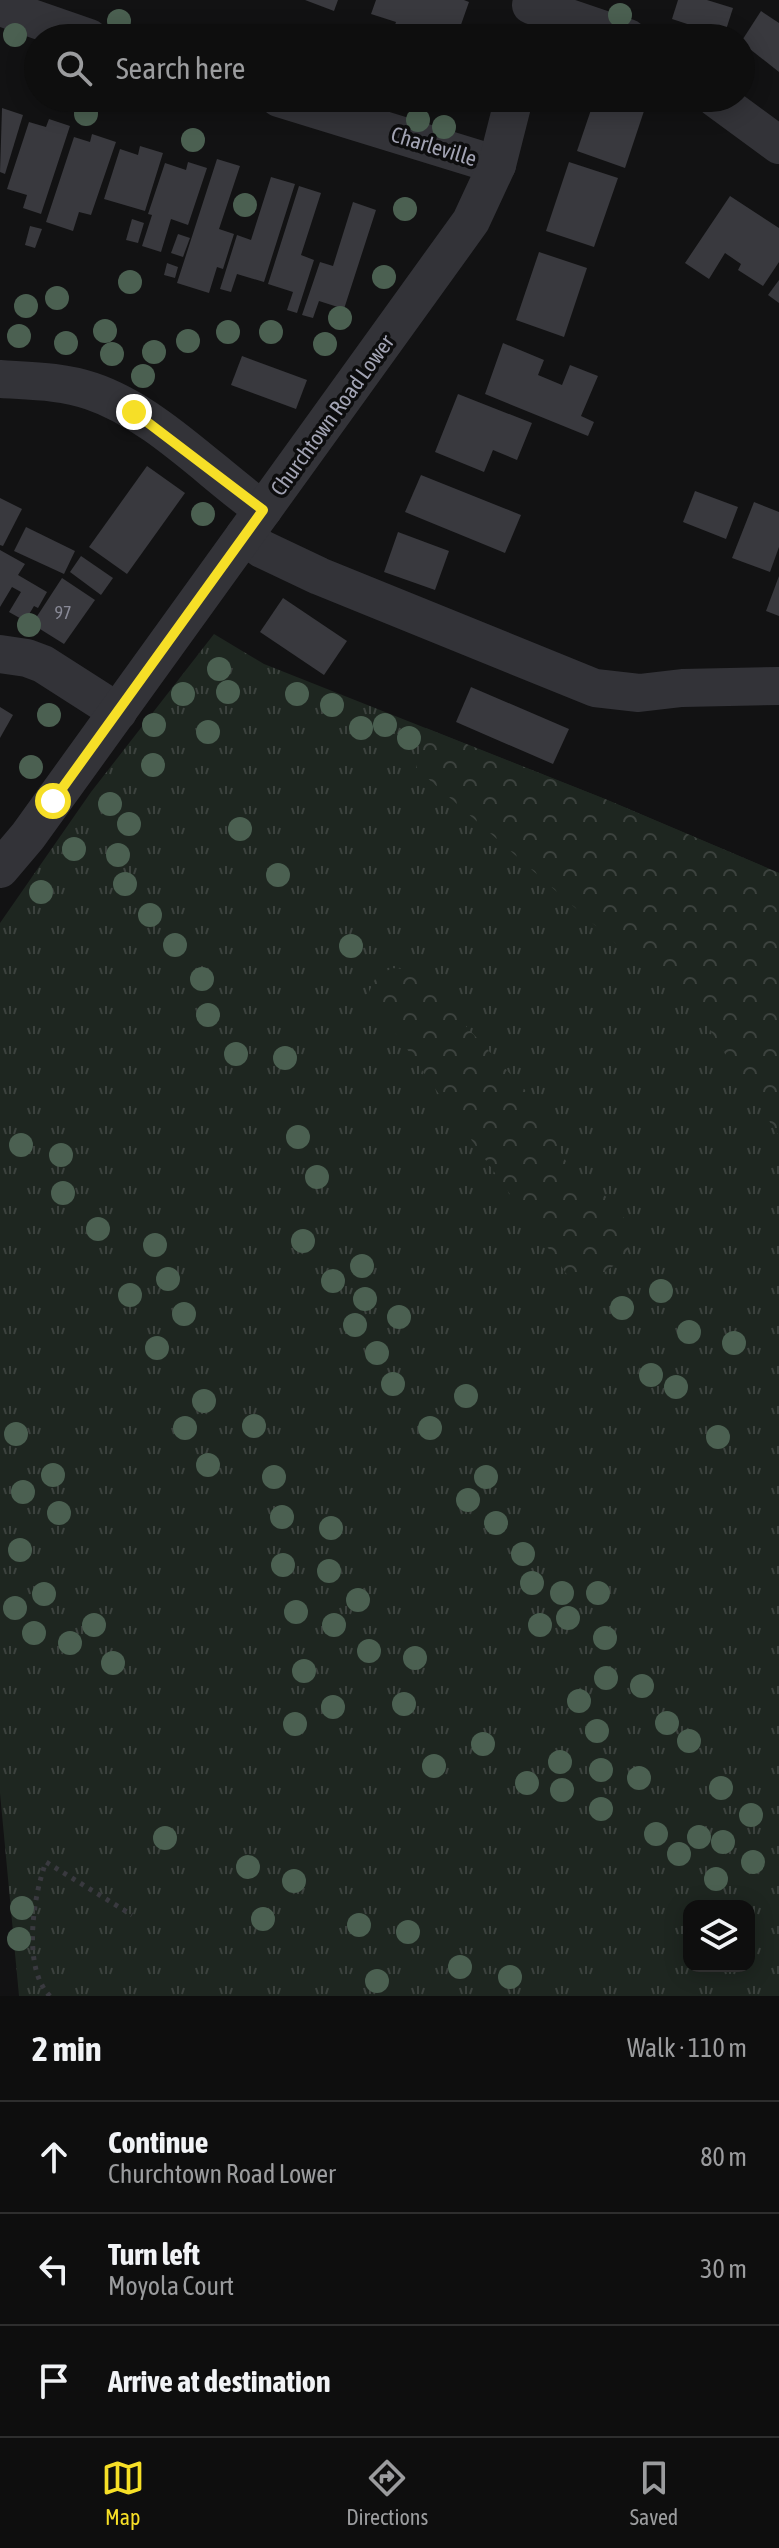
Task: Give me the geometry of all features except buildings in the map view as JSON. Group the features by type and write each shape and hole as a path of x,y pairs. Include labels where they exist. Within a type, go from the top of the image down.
{"street":[{"path":"0,7 49,24"},
{"path":"529,14 570,24"},
{"name":"Charleville","path":"325,112 497,165"},
{"name":"Churchtown Road Lower","path":"0,869 28,836 471,221 497,165 510,112"},
{"path":"734,112 779,145"},
{"path":"0,379 57,383 113,399 156,427 262,549 319,576 595,688 639,693 682,688 779,686"},
{"path":"248,530 252,560 311,602"},
{"path":"0,654 43,664 118,712"}],"path":[{"path":"50,1996 41,1987 33,1941 33,1908 46,1862 132,1915"}],"green space":[{"path":"214,634 264,664 605,799 779,873 779,1996 19,1996 0,1793 0,923 91,792"},
{"path":"426,728 779,873 779,1136 705,1022 416,768"},
{"path":"392,968 414,970 538,1104 562,1155 583,1187 605,1196 631,1228 627,1256 598,1277 568,1276 368,994 376,977"}],"route":[{"path":"53,801 263,510 134,412"}]}
